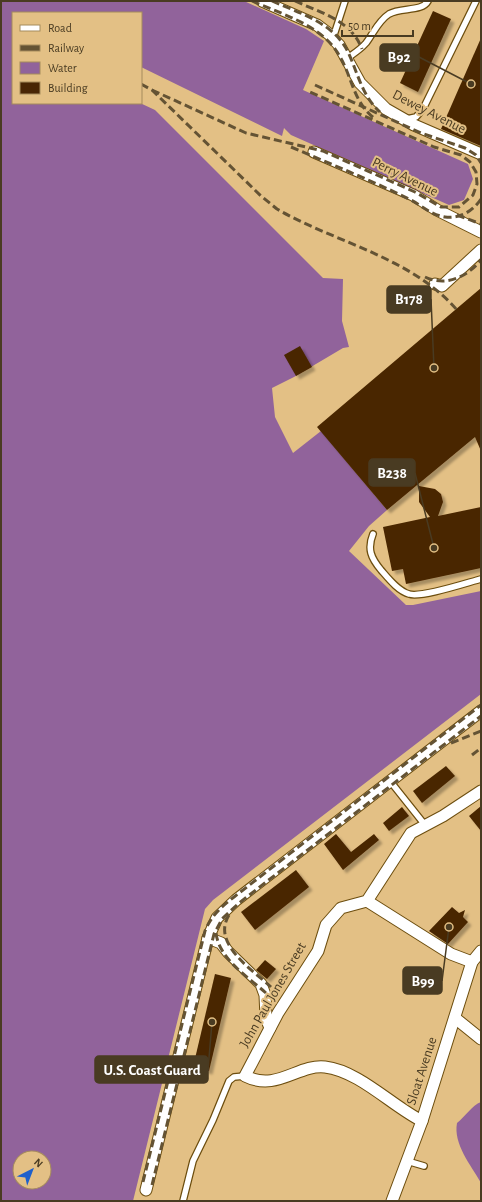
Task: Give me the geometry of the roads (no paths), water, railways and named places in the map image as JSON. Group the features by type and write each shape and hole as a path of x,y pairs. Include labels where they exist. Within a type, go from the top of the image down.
{"street":[{"name":"Dewey Avenue","path":"262,1 317,25 333,38 357,79 371,96 386,109 414,125 481,154"},
{"name":"Perry Avenue","path":"314,152 413,195 437,210 481,232"},
{"path":"435,284 442,286 481,250"},
{"path":"146,1190 208,938 217,918 236,900 481,711"},
{"path":"472,962 451,954 367,901 408,837 416,829 443,816 481,791"},
{"name":"John Paul Jones Street","path":"245,1076 270,1028 318,950 326,924 341,908 367,901"},
{"path":"208,938 221,943 228,952 261,984 265,995 266,1018 270,1028"},
{"name":"Sloat Avenue","path":"392,1201 422,1121 456,1018 472,962 481,951"},
{"path":"456,1018 481,1040"},
{"path":"245,1076 263,1082 315,1067 327,1067 362,1082 407,1114 422,1121"}],"lane":[{"path":"333,38 345,1"},
{"path":"346,59 362,48 380,22 389,14 401,9 421,8 426,5 428,1"},
{"path":"403,118 416,117 423,109 476,1"},
{"path":"373,534 370,552 373,560 397,587 408,594 419,595 481,579"},
{"path":"390,781 425,825"},
{"path":"183,1201 193,1160 213,1120 229,1081 234,1077 245,1076"},
{"path":"407,1162 424,1166"}],"water":[{"path":"1,1 244,1 306,29 324,41 303,90 468,164 473,179 464,200 449,205 291,135 284,128 282,136 142,67 142,12 12,12 12,104 142,104 155,110 323,278 343,279 342,321 349,347 343,348 294,377 272,388 275,417 293,453 321,431 387,510 369,526 349,551 406,605 413,605 481,591 481,694 213,900 205,909 133,1201 1,1201"},
{"path":"481,1102 481,1183 460,1146 456,1131 457,1123"}],"railway":[{"path":"252,1 312,28 332,45 343,63 357,97 367,112 374,118"},
{"path":"272,1 304,14 324,25 341,40 347,50 364,91 380,112"},
{"path":"295,1 325,14 343,24 351,31 362,49"},
{"path":"142,85 152,90 261,196 277,209 395,264 418,277 438,292 457,310"},
{"path":"315,85 421,133 465,148 476,155 481,163"},
{"path":"152,90 246,133 323,151 415,192 441,207 459,207 473,195 477,184 476,172 470,162 461,155 434,147 310,92"},
{"path":"291,147 394,192 440,216 456,217 466,213 481,199"},
{"path":"457,215 481,224"},
{"path":"425,277 441,281 456,279 469,271 481,260"},
{"path":"143,1182 205,931 213,916 229,901 481,705"},
{"path":"152,1185 214,934 222,919 239,903 481,716"},
{"path":"451,743 481,731"},
{"path":"472,755 481,748"},
{"path":"229,915 225,926 225,936 230,946 236,956 271,987"},
{"path":"216,933 218,942 228,959 235,967 266,993"}],"place":[{"name":"B92","path":"471,84"},
{"name":"B178","path":"434,368"},
{"name":"B238","path":"434,548"},
{"name":"B99","path":"449,927"},
{"name":"U.S. Coast Guard","path":"212,1022"}]}
